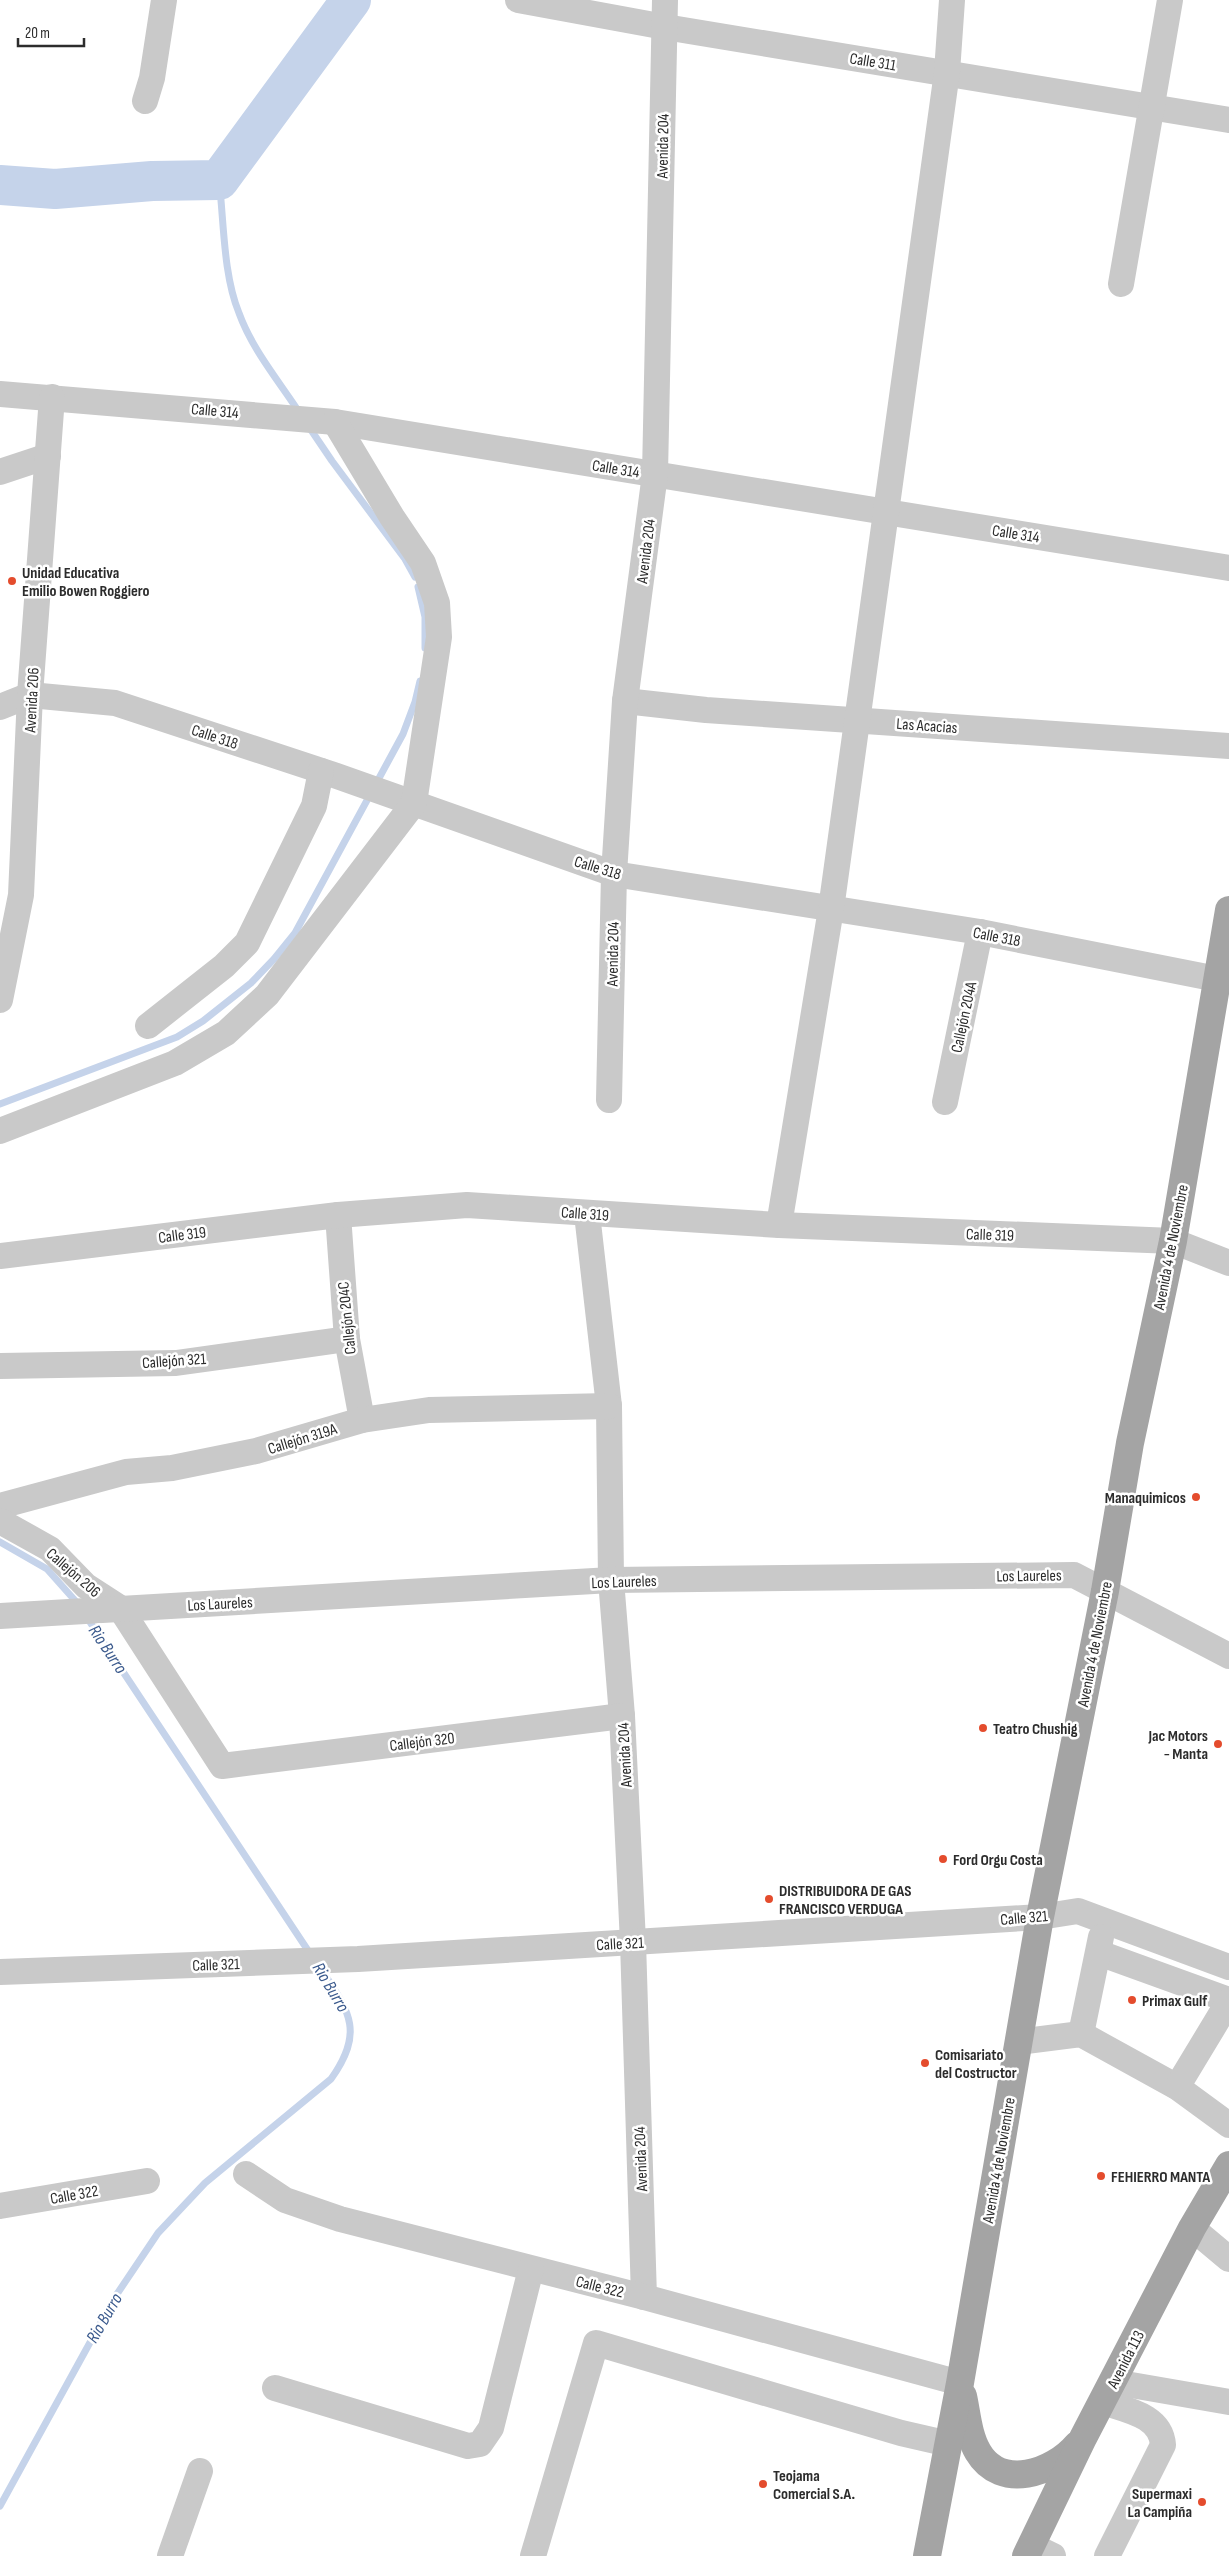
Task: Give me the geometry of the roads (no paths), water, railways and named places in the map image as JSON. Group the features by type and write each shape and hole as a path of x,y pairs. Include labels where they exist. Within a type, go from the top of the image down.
{"main road":[{"name":"Avenida 4 de Noviembre","path":"927,2556 960,2382 1040,1917 1105,1591 1130,1443 1173,1241 1229,910"},
{"name":"Avenida 113","path":"1036,2552 1083,2438 1192,2228 1229,2164"},
{"path":"960,2382 974,2443 987,2463 997,2469 1020,2475 1042,2470 1071,2452 1083,2438"}],"street":[{"path":"145,101 152,78 164,0"},
{"name":"Calle 311","path":"518,0 665,27 1229,120"},
{"name":"Avenida 204","path":"609,1100 614,874 625,701 655,474 665,0"},
{"path":"779,1225 831,909 858,720 884,512 946,72 952,0"},
{"path":"1121,284 1153,108 1170,0"},
{"name":"Calle 314","path":"0,394 268,414 335,422 1229,568"},
{"name":"Avenida 206","path":"0,1000 20,896 30,695 52,397"},
{"path":"0,1131 175,1063 226,1033 267,995 406,800 439,637 437,603 423,563 392,517 335,422"},
{"path":"0,472 48,456"},
{"name":"Calle 318","path":"0,707 30,695 115,703 326,772 614,874 980,932 1216,979"},
{"name":"Las Acacias","path":"625,701 706,710 1229,746"},
{"path":"148,1026 224,966 247,944 314,806 326,772"},
{"name":"Callejón 204A","path":"945,1102 980,932"},
{"name":"Calle 319","path":"0,1256 338,1215 466,1205 779,1225 1173,1241 1229,1263"},
{"name":"Avenida 204","path":"587,1214 610,1406 611,1580 622,1716 633,1942 644,2297"},
{"name":"Callejón 204C","path":"338,1215 346,1339 362,1420"},
{"name":"Callejón 321","path":"0,1366 176,1363 346,1339"},
{"name":"Callejón 319A","path":"0,1506 126,1472 172,1468 256,1451 362,1420 429,1410 610,1406"},
{"name":"Callejón 206","path":"0,1521 50,1549 110,1609"},
{"name":"Los Laureles","path":"0,1616 611,1580 1074,1575 1229,1656"},
{"name":"Callejón 320","path":"110,1609 222,1766 622,1716"},
{"name":"Calle 321","path":"0,1972 358,1958 1040,1917 1078,1911 1229,1968"},
{"path":"1081,2034 1099,1953 1104,1920"},
{"path":"1099,1953 1229,2000 1177,2087"},
{"path":"1018,2042 1081,2034 1177,2087 1229,2125"},
{"name":"Calle 322","path":"246,2174 285,2200 340,2219 644,2297 960,2382"},
{"name":"Calle 322","path":"0,2206 147,2181"},
{"path":"1192,2228 1229,2259"},
{"path":"275,2388 468,2446 480,2444 491,2428 531,2269"},
{"path":"533,2556 596,2343 891,2430 949,2444"},
{"path":"1108,2392 1229,2402"},
{"path":"1108,2392 1148,2418 1159,2428 1163,2444 1108,2556"},
{"path":"170,2556 200,2472"}],"waterway":[{"path":"0,185 55,189 152,181 219,180 351,0"},
{"path":"219,180 227,265 239,313 258,352 299,412"},
{"path":"309,427 405,559 415,577"},
{"path":"418,587 425,617 425,648"},
{"path":"0,1104 177,1037 203,1021 251,983 295,933 403,734 415,702 420,681"},
{"name":"Rio Burro","path":"0,1542 47,1569 79,1605"},
{"name":"Rio Burro","path":"86,1616 311,1955"},
{"name":"Rio Burro","path":"0,2506 115,2297 158,2233 205,2183 331,2079 342,2062 348,2047 349,2021 338,1995 319,1966"}],"place":[{"name":"Unidad Educativa Emilio Bowen Roggiero","path":"12,581"},
{"name":"Manaquimicos","path":"1196,1497"},
{"name":"Teatro Chushig","path":"983,1728"},
{"name":"Jac Motors - Manta","path":"1218,1744"},
{"name":"Ford Orgu Costa","path":"943,1859"},
{"name":"DISTRIBUIDORA DE GAS FRANCISCO VERDUGA","path":"769,1899"},
{"name":"Primax Gulf","path":"1132,2000"},
{"name":"Comisariato del Costructor","path":"925,2063"},
{"name":"FEHIERRO MANTA","path":"1101,2176"},
{"name":"Teojama Comercial S.A.","path":"763,2484"},
{"name":"Supermaxi La Campiña","path":"1202,2502"}]}
